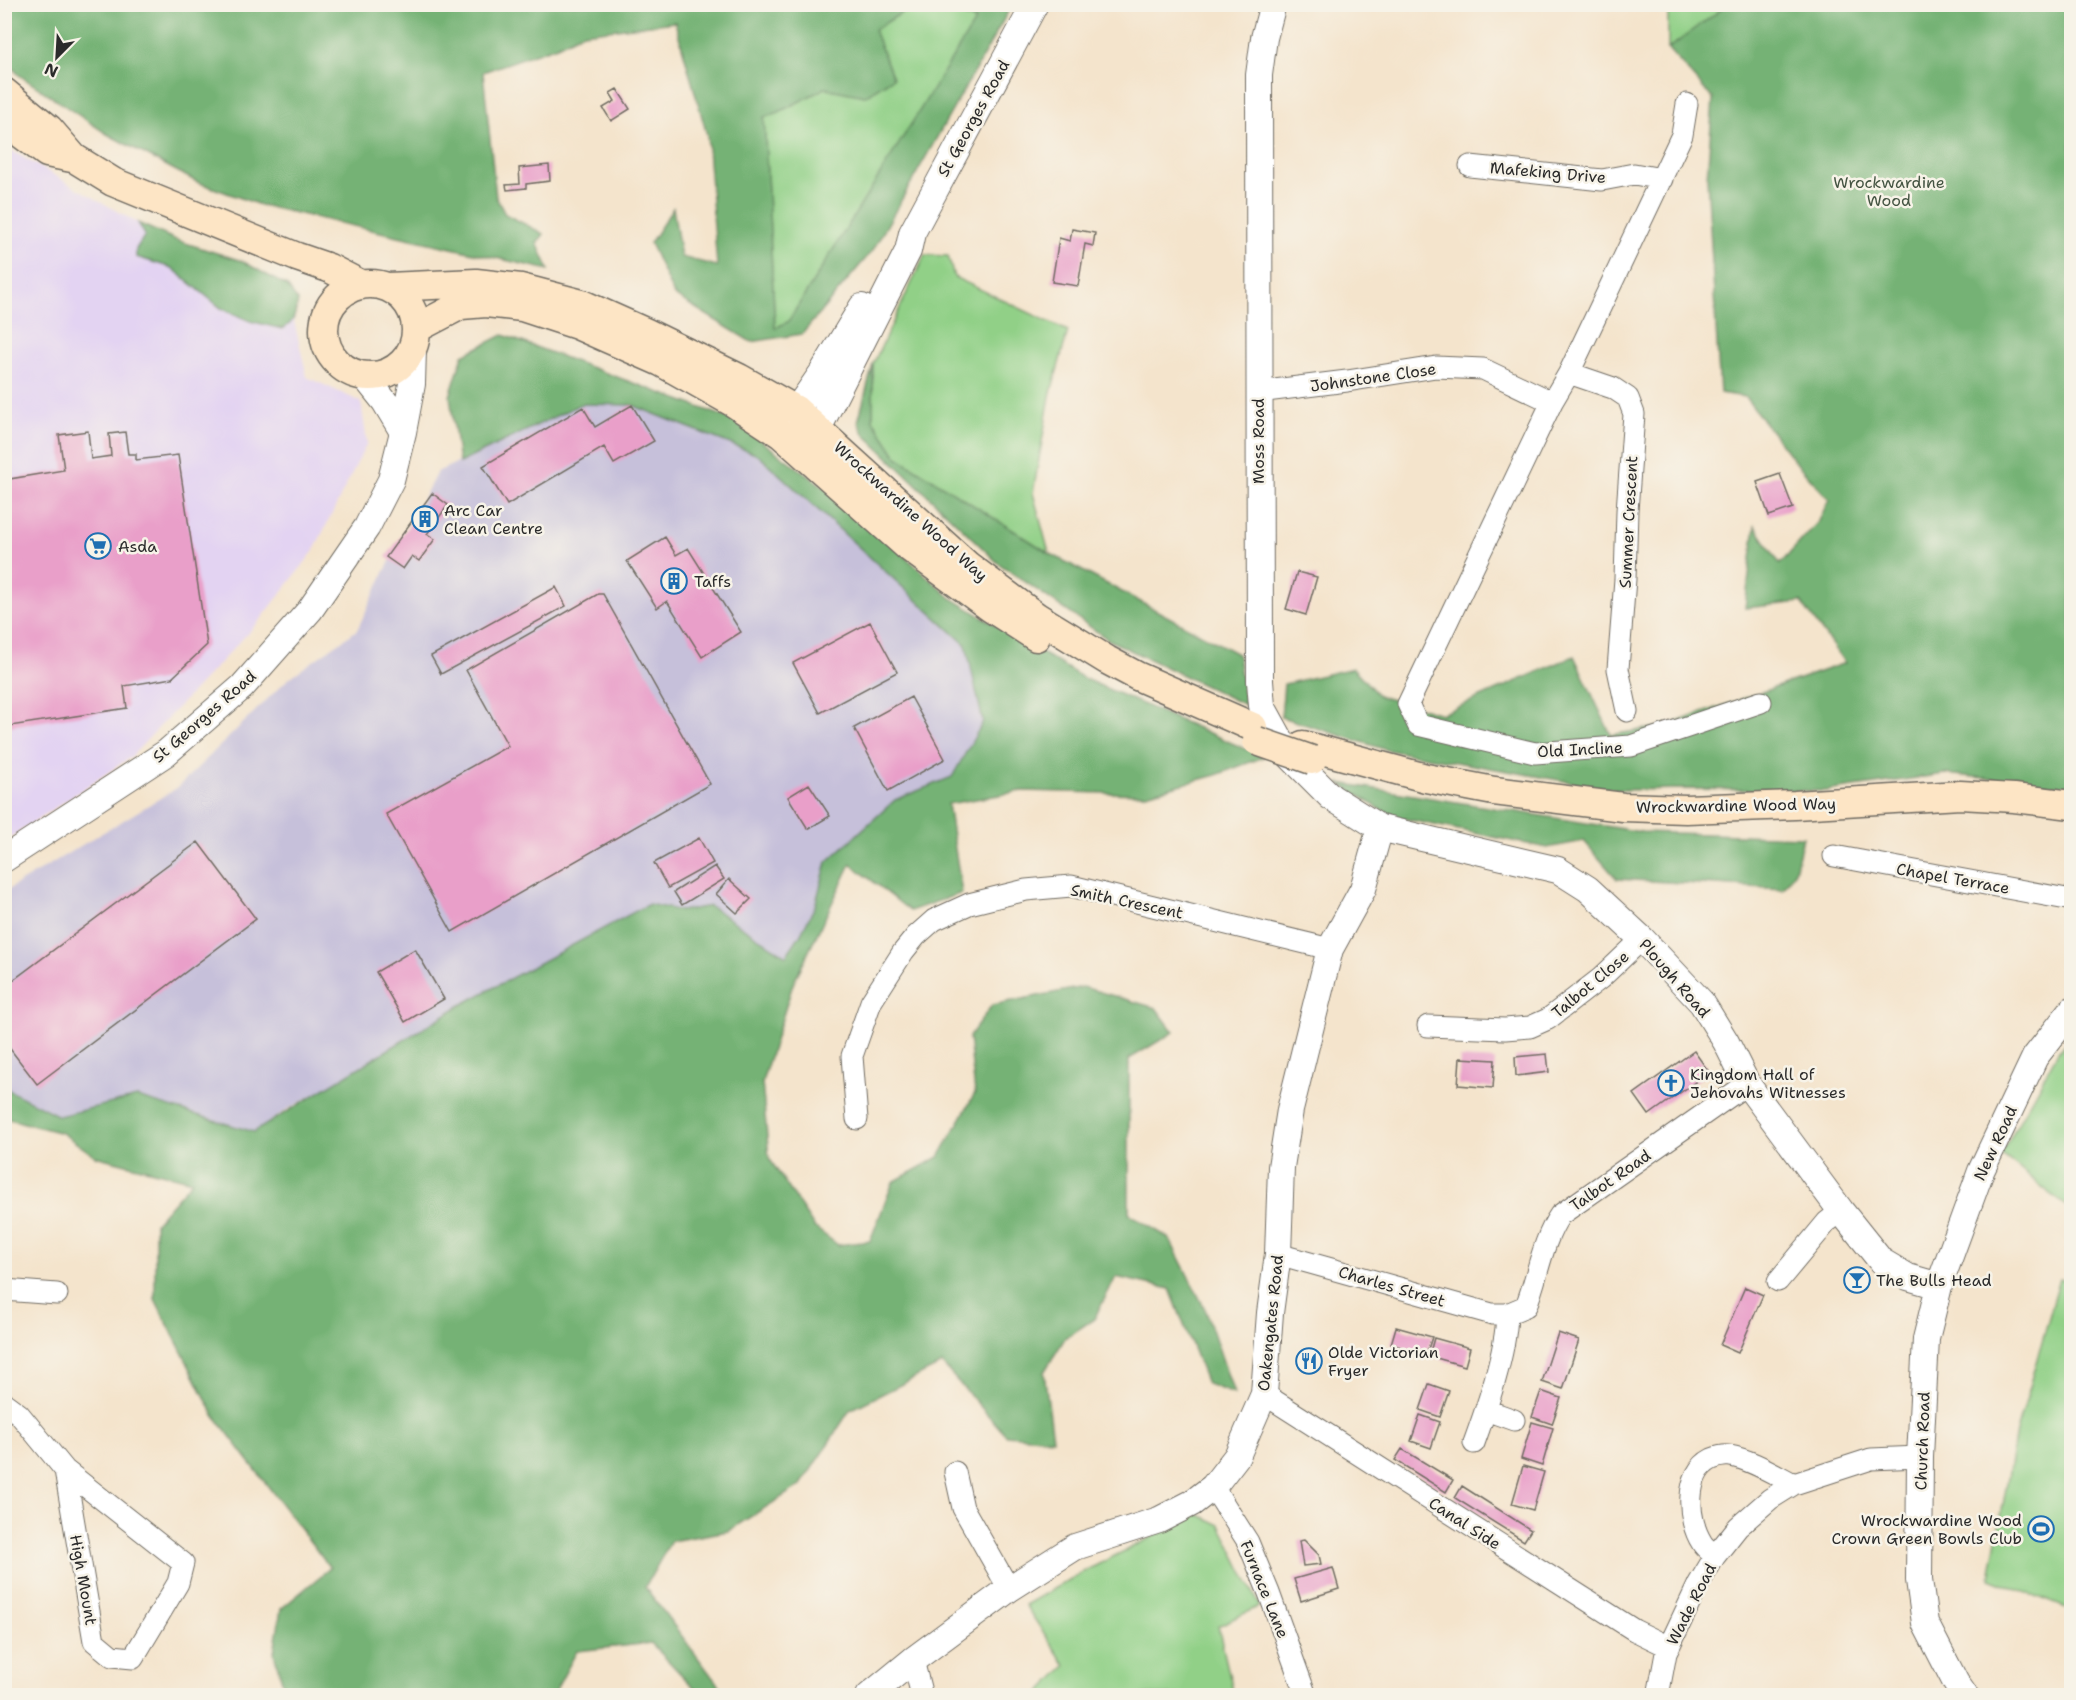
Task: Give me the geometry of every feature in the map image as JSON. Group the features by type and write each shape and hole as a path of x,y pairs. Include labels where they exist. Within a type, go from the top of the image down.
{"main road":[{"name":"Wrockwardine Wood Way","path":"4,92 49,129 74,158 113,182 297,257 375,286 476,283 521,288 582,304 739,378 810,441 906,545 991,609 1061,652 1154,700 1406,785 1509,806 1666,822 1737,822 1877,814 1980,812 2072,820"},
{"name":"Wrockwardine Wood Way","path":"4,121 47,153 74,158"},
{"name":"Wrockwardine Wood Way","path":"297,257 320,283 330,308"},
{"path":"375,286 402,297 412,311 415,339 402,365 385,375 365,377 344,369 329,353 323,332 330,308 344,293 375,286"},
{"name":"Wrockwardine Wood Way","path":"415,339 461,305 486,303 522,307 577,325 661,362 734,403 788,422"},
{"name":"Wrockwardine Wood Way","path":"1307,753 1482,789 1623,807 1686,809 1960,795 2014,798 2072,806"}],"street":[{"name":"St Georges Road","path":"810,441 908,251 912,232 1035,4"},
{"name":"Moss Road","path":"1273,4 1258,75 1258,392 1262,706 1288,755 1331,797 1380,828"},
{"path":"1552,402 1569,373 1682,135 1687,104"},
{"name":"Mafeking Drive","path":"1470,166 1602,180 1634,174 1662,179"},
{"name":"St Georges Road","path":"788,422 843,339 899,244 912,232"},
{"name":"St Georges Road","path":"4,859 166,753 242,687 310,610 367,527 391,480 412,384 415,339"},
{"name":"Johnstone Close","path":"1258,392 1436,367 1483,369 1552,402"},
{"name":"Summer Crescent","path":"1569,373 1613,388 1628,398 1634,414 1618,669 1627,711"},
{"path":"365,377 385,402 403,432"},
{"name":"Old Incline","path":"1552,402 1408,704 1418,725 1535,753 1631,746 1761,702"},
{"name":"Plough Road","path":"1380,828 1558,870 1588,890 1642,939 1702,1003 1726,1042 1747,1084 1881,1261 1908,1277 1939,1286"},
{"name":"Oakengates Road","path":"869,1695 1010,1589 1075,1547 1159,1520 1191,1503 1213,1487 1237,1456 1264,1394 1270,1313 1278,1254 1281,1167 1290,1110 1330,949 1363,889 1380,828"},
{"name":"Chapel Terrace","path":"1834,856 2072,900"},
{"name":"Smith Crescent","path":"857,1119 852,1056 871,1002 916,936 934,920 969,904 1026,890 1071,886 1330,949"},
{"name":"Talbot Close","path":"1428,1026 1530,1028 1548,1019 1601,978 1642,939"},
{"name":"New Road","path":"1939,1286 1981,1171 2035,1057 2072,1010"},
{"name":"Talbot Road","path":"1507,1314 1526,1306 1552,1228 1560,1215 1747,1084"},
{"path":"1778,1281 1827,1222 1841,1211"},
{"name":"Charles Street","path":"1278,1254 1492,1314 1507,1314"},
{"name":"Church Road","path":"1939,1286 1926,1339 1920,1456 1919,1580 1925,1623 1956,1683 1965,1695"},
{"path":"4,1290 57,1294"},
{"path":"1474,1443 1486,1410 1505,1338 1507,1314"},
{"name":"Canal Side","path":"1264,1394 1667,1650"},
{"name":"High Mount","path":"4,1403 19,1414 65,1470 183,1563 178,1583 133,1658 112,1656 94,1641 65,1470"},
{"path":"1486,1410 1514,1420"},
{"name":"Wade Road","path":"1715,1556 1702,1545 1695,1529 1692,1507 1691,1485 1696,1472 1705,1463 1717,1457 1729,1455 1794,1484"},
{"name":"Wade Road","path":"1658,1695 1667,1650 1699,1583 1715,1556 1738,1527 1770,1499 1794,1484 1871,1460 1920,1456"},
{"path":"955,1472 963,1508 1010,1589"},
{"name":"Furnace Lane","path":"1213,1487 1248,1542 1306,1695"},
{"path":"913,1660 922,1695"}],"shaded area":[{"path":"5,147 138,223 176,240 242,261 287,286 298,301 294,321 307,377 361,402 367,443 313,552 262,618 131,757 5,841"},
{"path":"581,404 632,405 758,455 966,645 983,722 952,777 895,800 827,862 815,906 786,956 710,906 681,911 649,904 288,1109 254,1132 137,1097 59,1116 10,1091 4,1084 4,892 177,788 288,679 357,630 437,472"}],"green space":[{"path":"5,4 914,5 874,30 893,78 865,96 825,88 779,112 764,117 775,328 788,322 976,20 930,5 1012,5 873,250 802,334 751,342 674,295 650,243 673,208 681,257 717,266 707,135 675,22 583,33 557,46 483,72 496,197 505,214 544,234 537,243 549,270 260,205 197,182 107,134 19,75 5,60"},
{"path":"914,5 930,5 977,20 788,322 775,328 764,117 779,112 825,88 865,96 893,78 874,30"},
{"path":"1668,5 1725,5 1668,49"},
{"name":"Wrockwardine Wood","path":"1725,5 2071,5 2071,787 1945,774 1826,791 1616,790 1387,750 1281,717 1284,684 1353,668 1379,696 1442,714 1574,656 1611,735 1665,726 1845,663 1801,602 1745,608 1755,526 1780,564 1819,521 1829,499 1792,458 1745,397 1720,393 1707,178 1713,99 1668,49"},
{"path":"138,223 176,240 242,261 287,286 298,301 292,321 282,329 250,321 221,308 172,268 136,257 136,249 145,235"},
{"path":"925,255 948,256 954,277 1068,331 1050,396 1033,493 1049,553 897,457 873,420 873,364"},
{"path":"503,335 731,419 846,503 951,598 1085,679 1264,757 1216,775 1146,794 1022,791 948,804 962,893 910,911 851,864 793,984 762,1082 769,1158 814,1227 838,1245 870,1241 893,1182 939,1157 975,1093 969,1037 992,1005 1083,987 1156,1008 1174,1032 1129,1059 1129,1214 1169,1238 1206,1311 1234,1394 1207,1384 1170,1289 1116,1277 1094,1319 1065,1338 1044,1372 1053,1439 1006,1435 942,1364 850,1410 801,1485 728,1531 671,1541 645,1587 726,1695 701,1695 651,1643 577,1651 553,1695 275,1695 284,1688 274,1653 281,1609 330,1568 214,1415 155,1299 155,1223 192,1181 95,1156 62,1133 5,1118 4,1084 10,1091 59,1116 137,1097 254,1132 461,1005 649,904 681,911 710,906 786,956 815,906 827,862 895,800 952,777 983,722 966,645 758,455 632,405 581,404 459,463 450,396 463,355"},
{"path":"873,364 873,420 897,457 1049,553 1238,654 1245,705 1109,640 998,563 865,435 858,422"},
{"path":"1339,783 1642,832 1803,837 1795,871 1783,889 1617,879 1584,841 1547,848 1391,816"},
{"path":"2071,1036 2071,1210 2001,1154 2058,1052"},
{"path":"2060,1279 2072,1283 2071,1610 1990,1578 2016,1432"},
{"path":"1197,1514 1220,1525 1260,1606 1218,1626 1234,1695 1036,1696 1066,1666 1025,1605 1083,1572"}],"building":[{"path":"617,89 630,109 611,121 603,108 615,101 610,93"},
{"path":"549,165 550,181 526,184 526,188 507,190 506,185 520,184 519,168"},
{"path":"1072,229 1095,233 1093,246 1085,244 1078,286 1052,282 1059,238 1070,241"},
{"path":"632,405 654,441 614,464 604,447 507,505 483,466 583,407 595,427"},
{"name":"Asda","path":"88,431 91,459 111,456 109,434 125,432 128,454 136,454 136,460 178,455 207,645 172,678 124,686 127,708 4,727 4,480 64,470 59,435"},
{"path":"1780,474 1793,508 1769,516 1757,482"},
{"name":"Arc Car Clean Centre","path":"432,493 448,505 427,534 435,539 419,561 412,556 403,569 386,557"},
{"name":"Taffs","path":"665,537 676,555 688,548 741,632 702,657 667,601 657,608 627,561"},
{"path":"1297,572 1317,577 1306,615 1286,609"},
{"path":"556,587 566,606 441,674 431,656"},
{"path":"598,594 603,594 710,784 452,932 386,814 508,746 466,670"},
{"path":"870,622 897,672 820,713 793,663"},
{"path":"911,697 945,759 888,791 854,728"},
{"path":"809,784 830,816 808,829 788,797"},
{"path":"699,838 713,863 668,888 654,863"},
{"path":"198,842 256,919 37,1084 4,1041 4,987"},
{"path":"715,866 724,879 682,905 674,892"},
{"path":"729,879 751,899 737,913 716,894"},
{"path":"415,949 444,999 405,1022 376,972"},
{"name":"Kingdom Hall of Jehovahs Witnesses","path":"1694,1051 1709,1072 1649,1115 1634,1094"},
{"path":"1547,1054 1549,1072 1516,1076 1515,1057"},
{"path":"1460,1058 1495,1060 1493,1088 1458,1085"},
{"path":"1745,1287 1763,1295 1738,1353 1720,1345"},
{"path":"1396,1327 1432,1337 1426,1355 1391,1344"},
{"path":"1558,1333 1579,1340 1563,1389 1542,1382"},
{"path":"1434,1338 1470,1348 1465,1366 1429,1356"},
{"path":"1429,1384 1449,1391 1440,1417 1420,1410"},
{"path":"1541,1391 1561,1398 1552,1424 1532,1417"},
{"path":"1420,1415 1440,1422 1431,1448 1411,1441"},
{"path":"1532,1422 1553,1428 1542,1466 1521,1459"},
{"path":"1402,1449 1453,1480 1446,1492 1395,1460"},
{"path":"1523,1466 1544,1472 1533,1510 1512,1504"},
{"path":"1462,1486 1531,1530 1524,1541 1455,1498"},
{"path":"1304,1540 1319,1555 1321,1564 1303,1566 1299,1541"},
{"path":"1333,1568 1339,1589 1301,1601 1294,1579"}],"place":[{"name":"Arc Car Clean Centre","path":"425,519"},
{"name":"Asda","path":"98,546"},
{"name":"Taffs","path":"674,581"},
{"name":"Kingdom Hall of Jehovahs Witnesses","path":"1671,1083"},
{"name":"The Bulls Head","path":"1857,1280"},
{"name":"Olde Victorian Fryer","path":"1309,1361"},
{"name":"Wrockwardine Wood Crown Green Bowls Club","path":"2041,1529"}]}
